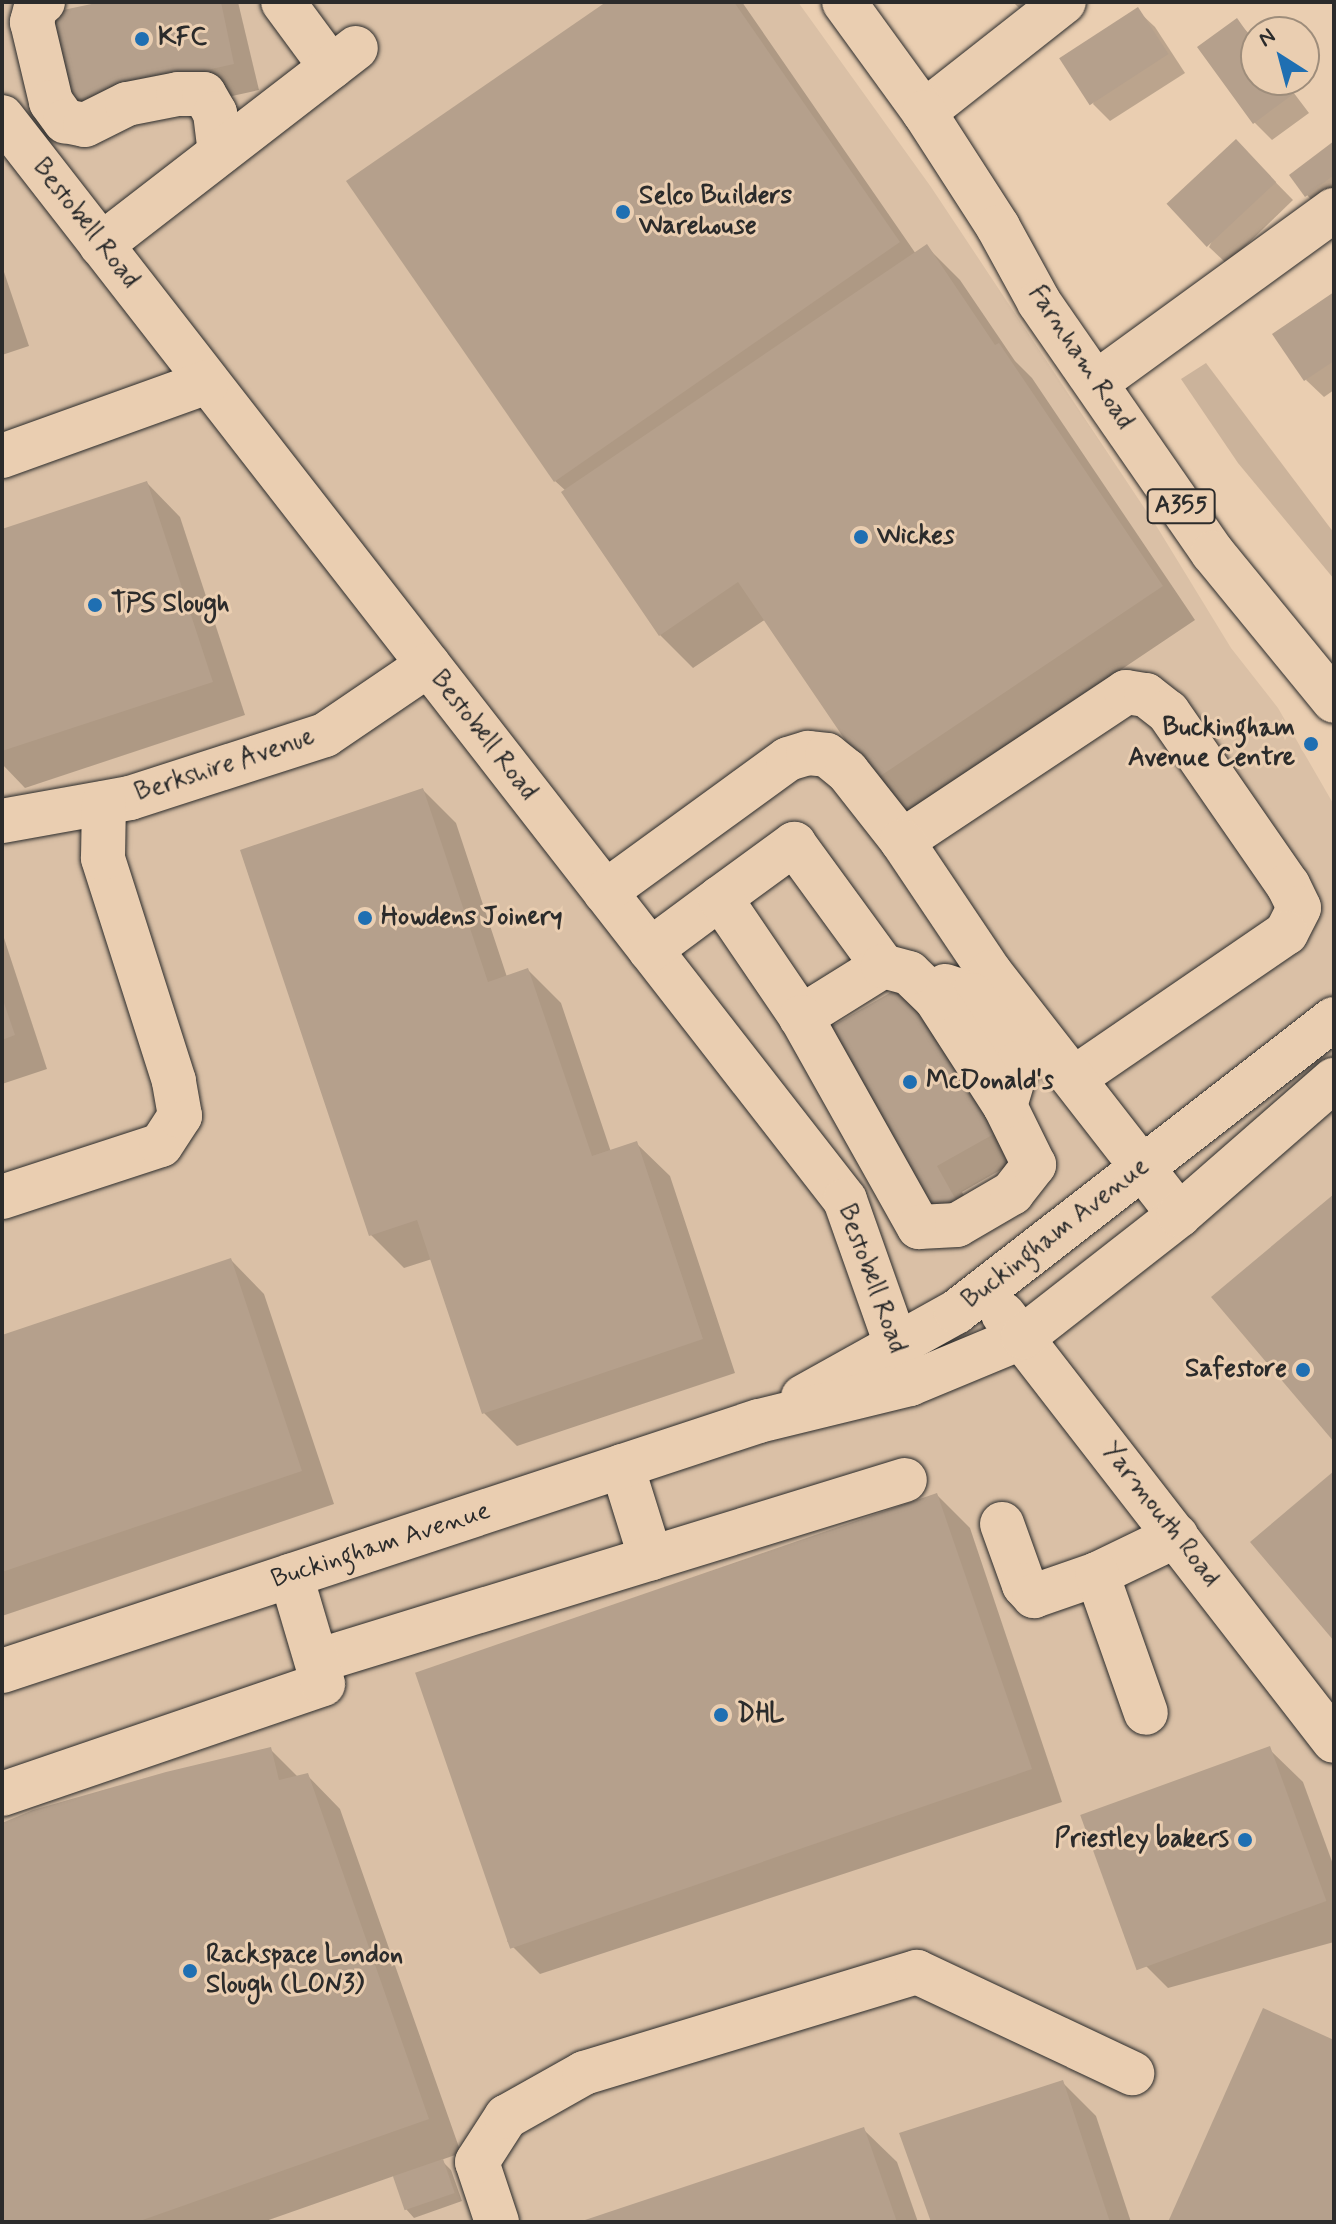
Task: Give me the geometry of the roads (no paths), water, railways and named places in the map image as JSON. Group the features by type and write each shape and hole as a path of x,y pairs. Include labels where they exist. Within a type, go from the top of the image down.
{"street":[{"path":"43,2 36,7 32,22 51,102 65,121 85,125 127,104 178,94 204,94 215,113 220,153"},
{"path":"101,245 344,58 283,2"},
{"name":"Farnham Road","path":"844,2 924,112 998,227 1039,302 1213,553 1334,701"},
{"path":"924,112 1064,2"},
{"name":"Bestobell Road","path":"2,117 845,1200 902,1365"},
{"path":"1097,382 1334,210"},
{"path":"2,456 207,382"},
{"name":"Berkshire Avenue","path":"2,821 130,798 325,735 428,665"},
{"path":"902,841 1126,692 1146,695 1168,712 1288,885 1299,908 1286,933 1074,1078"},
{"path":"605,892 788,759 808,753 827,755 847,771 902,841 990,972 1179,1215"},
{"path":"2,1197 161,1145 180,1116 174,1081 103,858 104,803"},
{"path":"650,950 720,898 794,844 896,970 936,999 1005,1106 1034,1165 1012,1193 957,1225 919,1227 801,1017 720,898"},
{"path":"801,1017 896,970"},
{"name":"Buckingham Avenue","path":"902,1365 983,1290 1334,1019"},
{"name":"Buckingham Avenue","path":"2,1671 759,1421 902,1365 1023,1337 1179,1215 1334,1080"},
{"name":"Yarmouth Road","path":"983,1290 1023,1337 1334,1741"},
{"path":"622,1466 651,1559"},
{"path":"317,1661 905,1480"},
{"path":"1002,1524 1024,1585 1034,1596 1097,1574 1176,1536"},
{"path":"1097,1574 1146,1713"},
{"path":"2,1794 323,1684 291,1576"},
{"path":"497,2222 477,2162 506,2117 584,2073 917,1972 1132,2073"}],"place":[{"name":"KFC","path":"142,39"},
{"name":"Selco Builders Warehouse","path":"623,212"},
{"name":"Wickes","path":"861,537"},
{"name":"TPS Slough","path":"95,605"},
{"name":"Buckingham Avenue Centre","path":"1311,744"},
{"name":"Howdens Joinery","path":"365,918"},
{"name":"McDonald's","path":"910,1082"},
{"name":"Safestore","path":"1303,1370"},
{"name":"DHL","path":"721,1715"},
{"name":"Priestley bakers","path":"1245,1840"},
{"name":"Rackspace London Slough (LON3)","path":"190,1971"}]}
